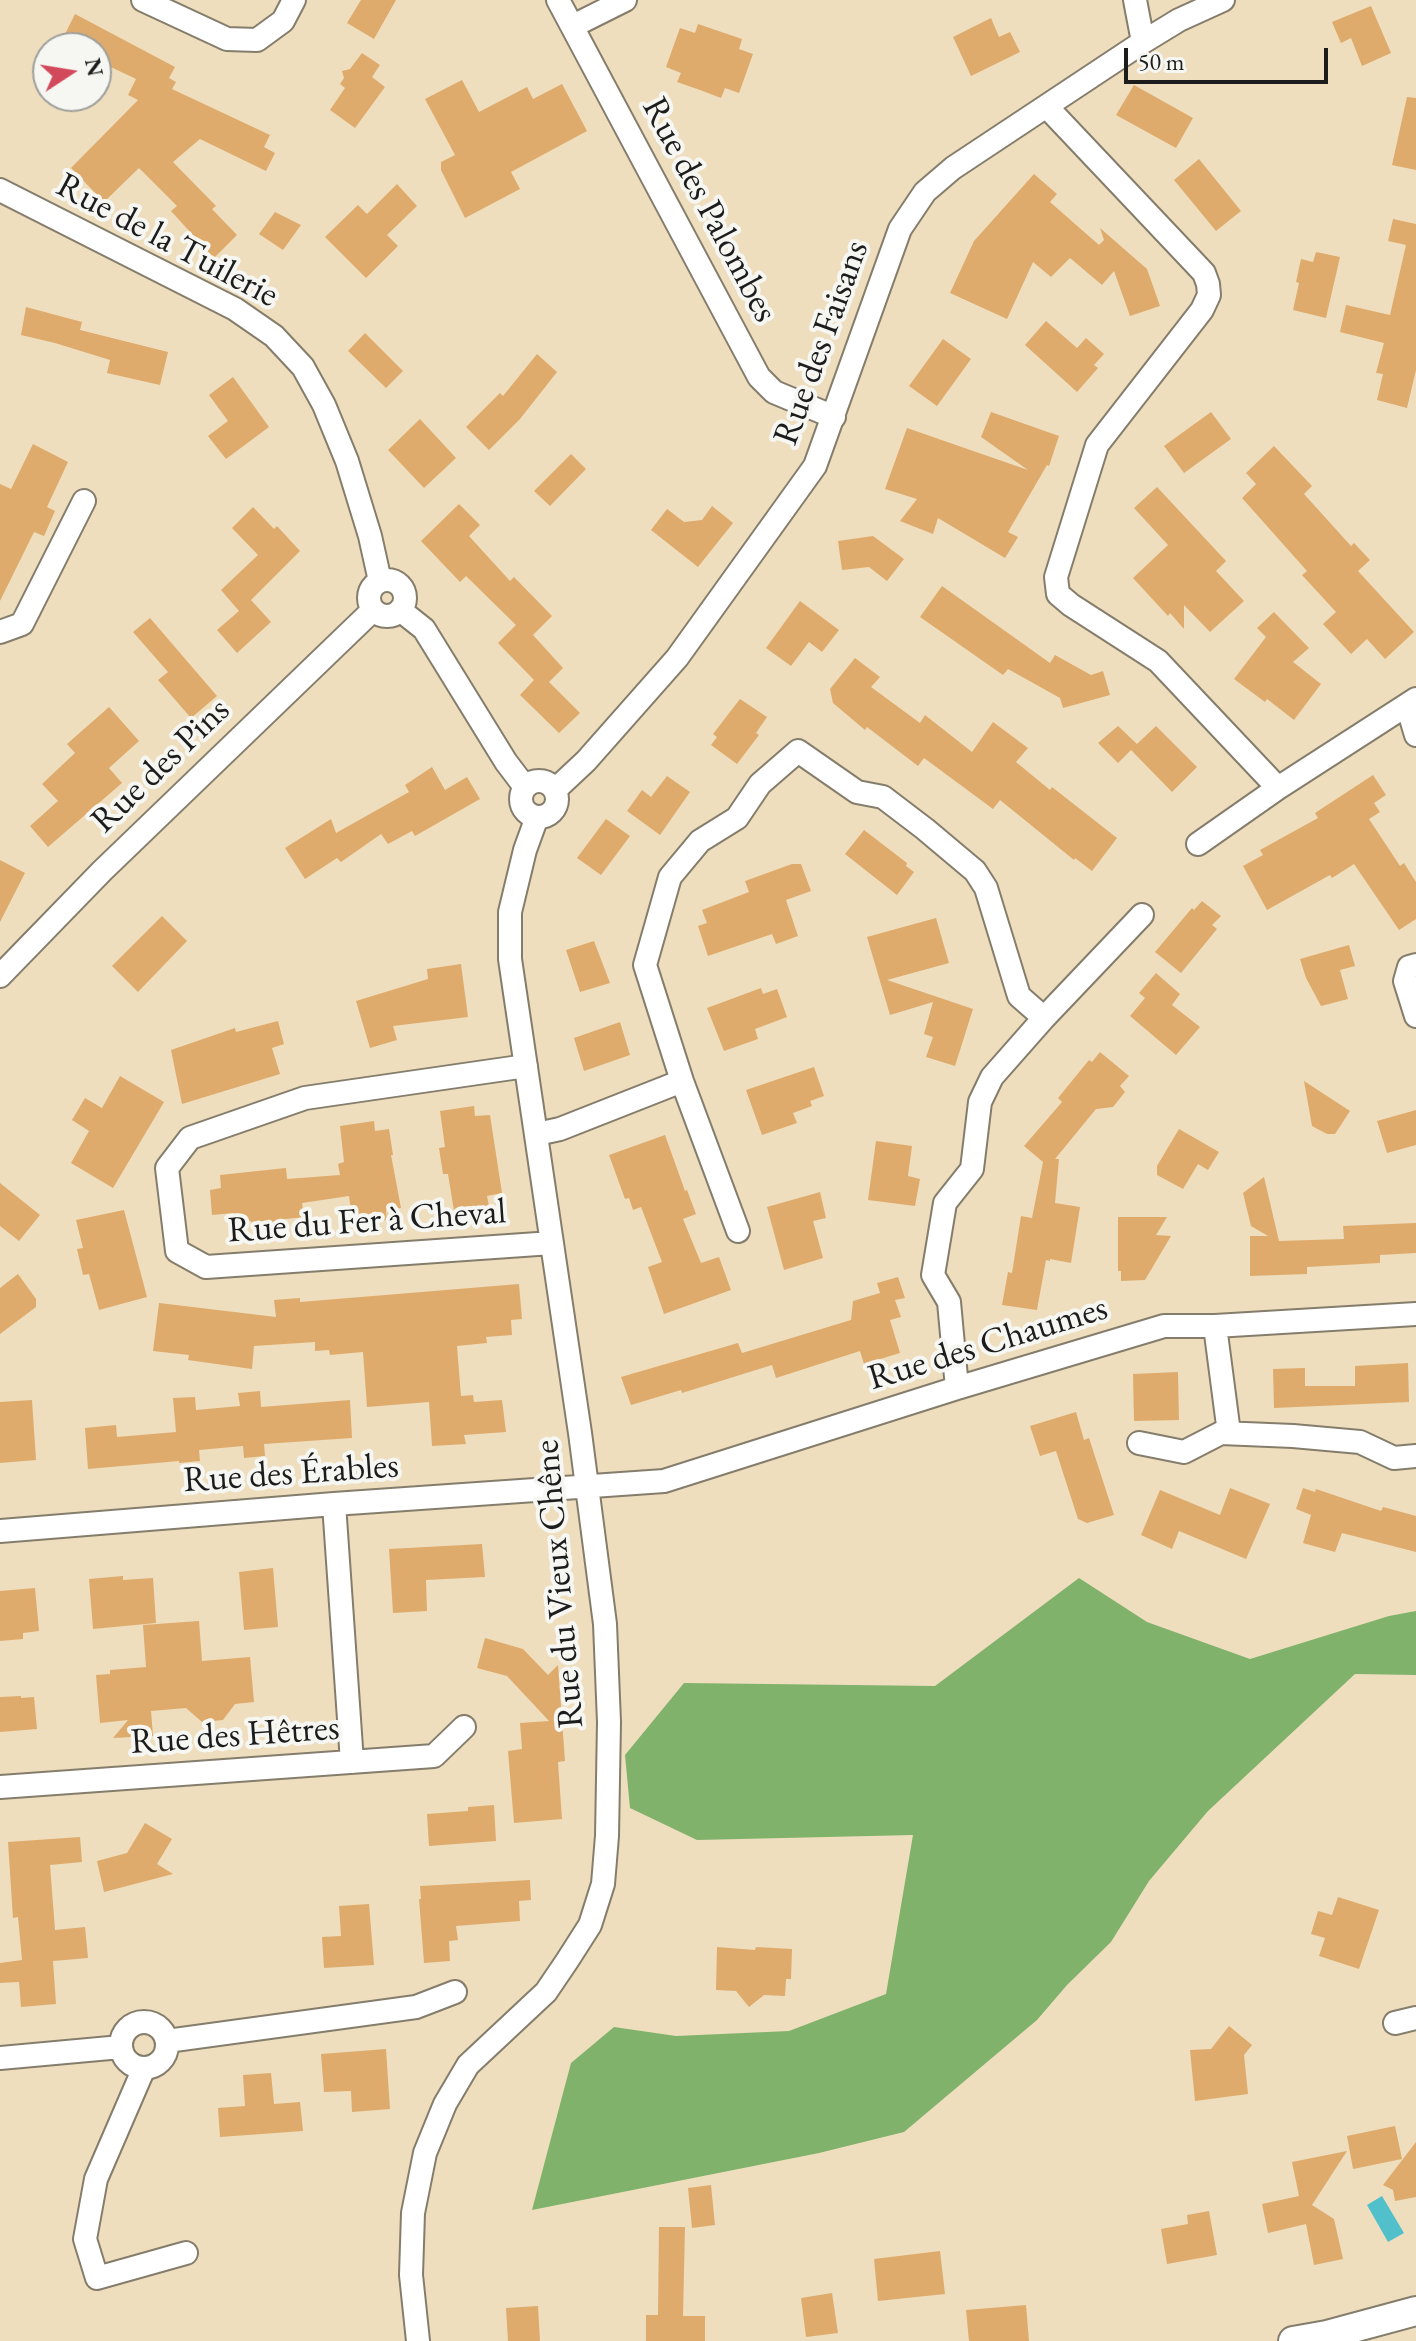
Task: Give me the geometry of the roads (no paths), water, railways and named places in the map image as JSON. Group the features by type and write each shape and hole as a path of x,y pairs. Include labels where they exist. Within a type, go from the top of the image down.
{"street":[{"path":"143,0 180,8 227,39 257,40 283,21 294,0"},
{"name":"Rue des Palombes","path":"558,0 759,377 774,392 834,417"},
{"path":"573,26 625,0"},
{"path":"1135,0 1143,42"},
{"name":"Rue des Faisans","path":"555,790 586,761 677,658 815,466 900,229 925,192 953,168 1143,42 1179,20 1223,0"},
{"path":"1047,107 1204,273 1209,295 1202,310 1097,445 1056,577 1058,594 1158,661 1278,788"},
{"name":"Rue de la Tuilerie","path":"0,190 235,309 274,336 303,367 324,405 347,461 380,581"},
{"path":"0,632 22,624 84,501"},
{"path":"380,581 392,581 401,587 404,599 400,610 389,616 378,613 370,605 369,594 380,581"},
{"name":"Rue des Pins","path":"0,976 102,871 373,610"},
{"path":"400,610 424,629 506,762 525,787"},
{"path":"1198,844 1411,702 1416,735"},
{"path":"738,1231 682,1081 645,965 670,877 700,841 737,818 760,784 798,751 857,792 883,797 975,871 986,888 1019,996 1044,1018"},
{"path":"541,781 555,790 557,801 552,811 537,817 526,811 521,799 525,787 541,781"},
{"name":"Rue du Vieux Chêne","path":"418,2341 411,2275 413,2213 425,2153 445,2104 468,2065 546,1992 590,1925 603,1884 607,1836 609,1722 605,1624 588,1487 510,959 510,912 525,850 537,817"},
{"path":"957,1388 949,1302 933,1275 945,1203 972,1169 980,1102 992,1077 1142,915"},
{"path":"1416,965 1409,967 1405,981 1416,1016"},
{"name":"Rue du Fer à Cheval","path":"526,1066 305,1098 190,1138 167,1168 177,1251 206,1267 552,1243"},
{"path":"537,1134 560,1129 682,1081"},
{"name":"Rue des Chaumes","path":"588,1487 664,1481 1164,1326 1215,1326 1416,1314"},
{"path":"1215,1326 1229,1433"},
{"path":"1139,1443 1184,1452 1221,1433 1229,1433 1360,1442 1394,1458 1416,1456"},
{"name":"Rue des Érables","path":"0,1531 588,1487"},
{"path":"334,1504 352,1762"},
{"name":"Rue des Hêtres","path":"0,1787 434,1756 464,1727"},
{"path":"167,2041 416,2007 455,1992"},
{"path":"141,2023 158,2027 167,2041 162,2060 144,2068 128,2062 121,2047 126,2031 141,2023"},
{"path":"0,2058 121,2047"},
{"path":"144,2068 96,2179 85,2239 97,2278 186,2253"},
{"path":"1293,2341 1416,2311"}],"water":[{"path":"1382,2196 1404,2233 1388,2242 1367,2205"}]}
